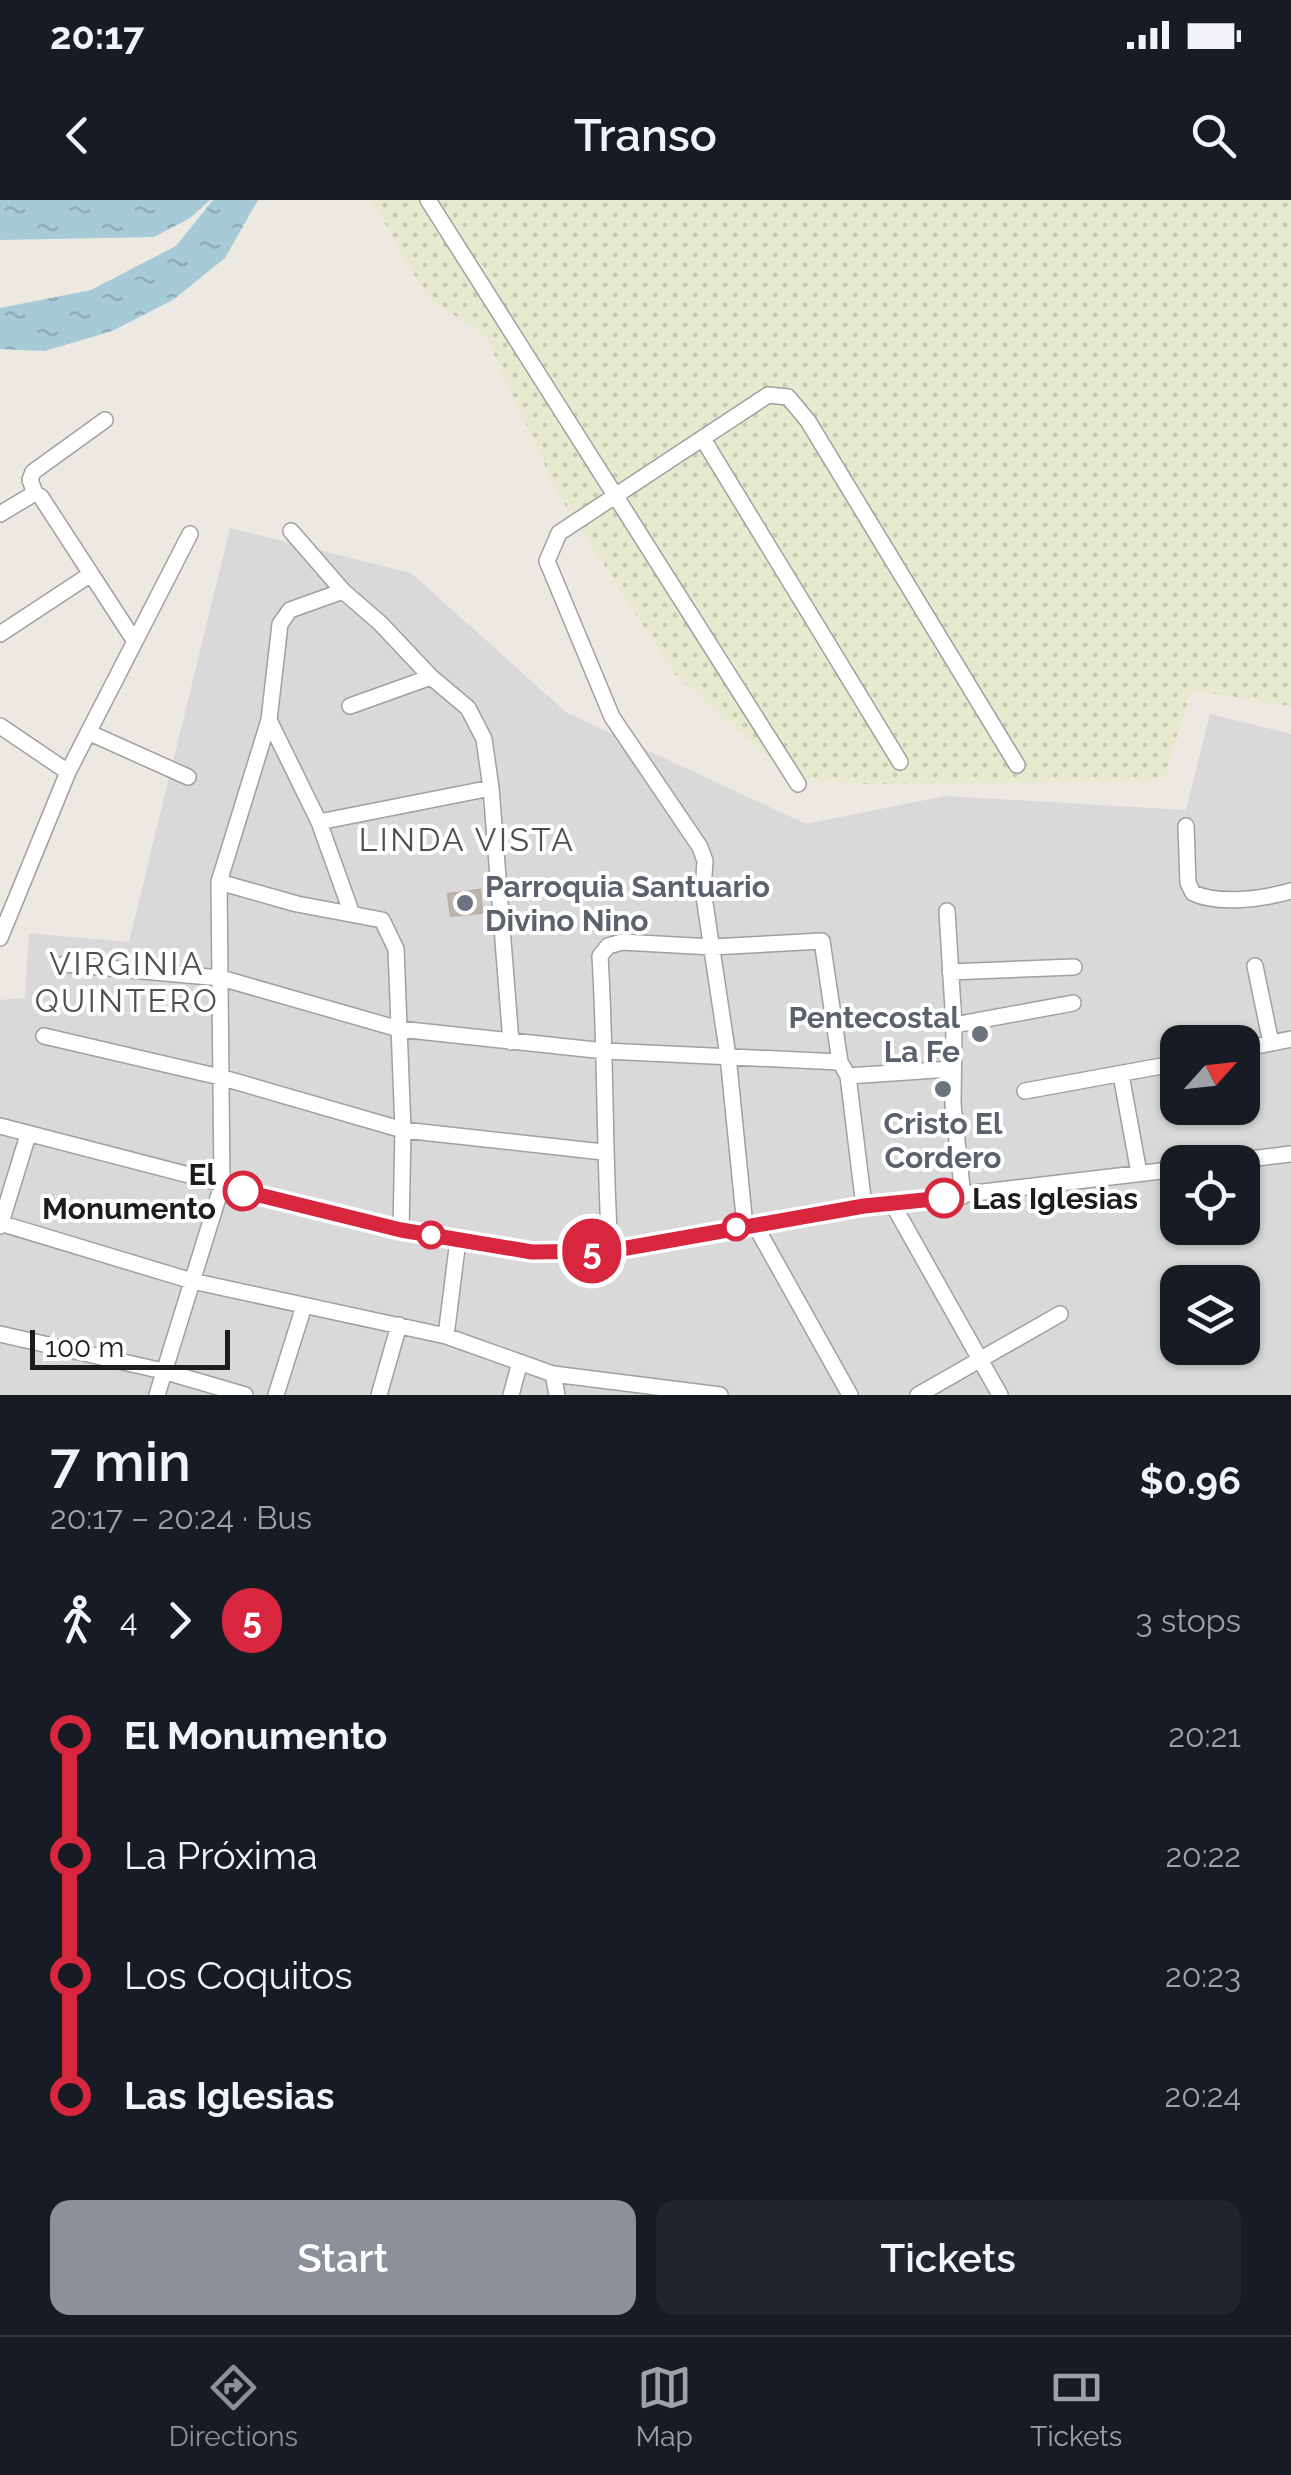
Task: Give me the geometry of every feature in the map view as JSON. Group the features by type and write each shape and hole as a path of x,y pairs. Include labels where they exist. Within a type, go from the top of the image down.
{"street":[{"path":"428,200 798,784"},
{"path":"850,1395 750,1225 702,890 706,861 612,716 547,561 559,534 768,395 788,397 808,421 1016,766"},
{"path":"105,420 33,472 30,480 134,640"},
{"path":"703,439 900,762"},
{"path":"0,514 35,493"},
{"path":"291,531 343,592 380,623 431,678 468,708 484,739 511,1042"},
{"path":"0,938 68,772 190,534"},
{"path":"0,634 91,574"},
{"path":"157,1395 222,1185 219,882 268,720 280,624 290,610 343,592"},
{"path":"350,706 431,678"},
{"path":"268,720 320,822 352,914"},
{"path":"0,726 68,772"},
{"path":"90,732 188,778"},
{"path":"320,822 491,788"},
{"path":"1186,826 1188,883 1192,893 1208,899 1291,891"},
{"path":"219,882 297,904 382,920 396,949 403,1130 401,1230"},
{"path":"947,912 954,1025 952,1070 963,1196"},
{"path":"610,1251 600,956 608,946 622,942 712,947 822,941 864,1206"},
{"path":"64,964 221,978 399,1029 844,1069 952,1070"},
{"path":"1255,966 1271,1043"},
{"path":"950,972 1074,967"},
{"path":"954,1025 1074,1004"},
{"path":"44,1036 220,1077 403,1130 604,1152"},
{"path":"1260,1045 1291,1039"},
{"path":"1025,1091 1160,1067"},
{"path":"1122,1075 1139,1174"},
{"path":"0,1126 401,1230 532,1252 610,1251 864,1206 1160,1171"},
{"path":"28,1135 0,1224 192,1281 446,1336 553,1374 720,1395"},
{"path":"1260,1158 1291,1154"},
{"path":"892,1203 1000,1395"},
{"path":"446,1336 458,1240"},
{"path":"276,1395 304,1306"},
{"path":"918,1395 1060,1314"},
{"path":"379,1395 398,1326"},
{"path":"0,1334 163,1371 246,1395"},
{"path":"512,1395 520,1362"},
{"path":"553,1374 557,1395"}],"shaded area":[{"path":"230,528 411,573 567,713 806,824 945,796 1186,810 1210,714 1291,734 1291,1395 0,1395 0,1000 25,998 29,933 129,942"}],"green space":[{"path":"371,200 1291,200 1291,706 1191,690 1164,781 865,784 791,778 675,674 558,494 486,337 427,297"}],"water":[{"path":"0,200 210,200 190,218 154,237 0,240"},
{"path":"213,200 258,200 225,258 173,300 112,331 45,351 0,349 0,308 91,290 176,246"}],"building":[{"name":"Parroquia Santuario Divino Nino","path":"480,890 482,913 451,916 448,894"}],"bus line":[{"name":"5","path":"243,1191 401,1230 532,1252 610,1251 864,1206 944,1198"}],"place":[{"name":"Parroquia Santuario Divino Nino","path":"465,903"},
{"name":"Pentecostal La Fe","path":"980,1034"},
{"name":"Cristo El Cordero","path":"943,1089"},
{"name":"El Monumento","path":"243,1191"},
{"name":"Las Iglesias","path":"944,1198"}],"district":[{"name":"LINDA VISTA","path":"467,839"},
{"name":"VIRGINIA QUINTERO","path":"127,982"}]}
